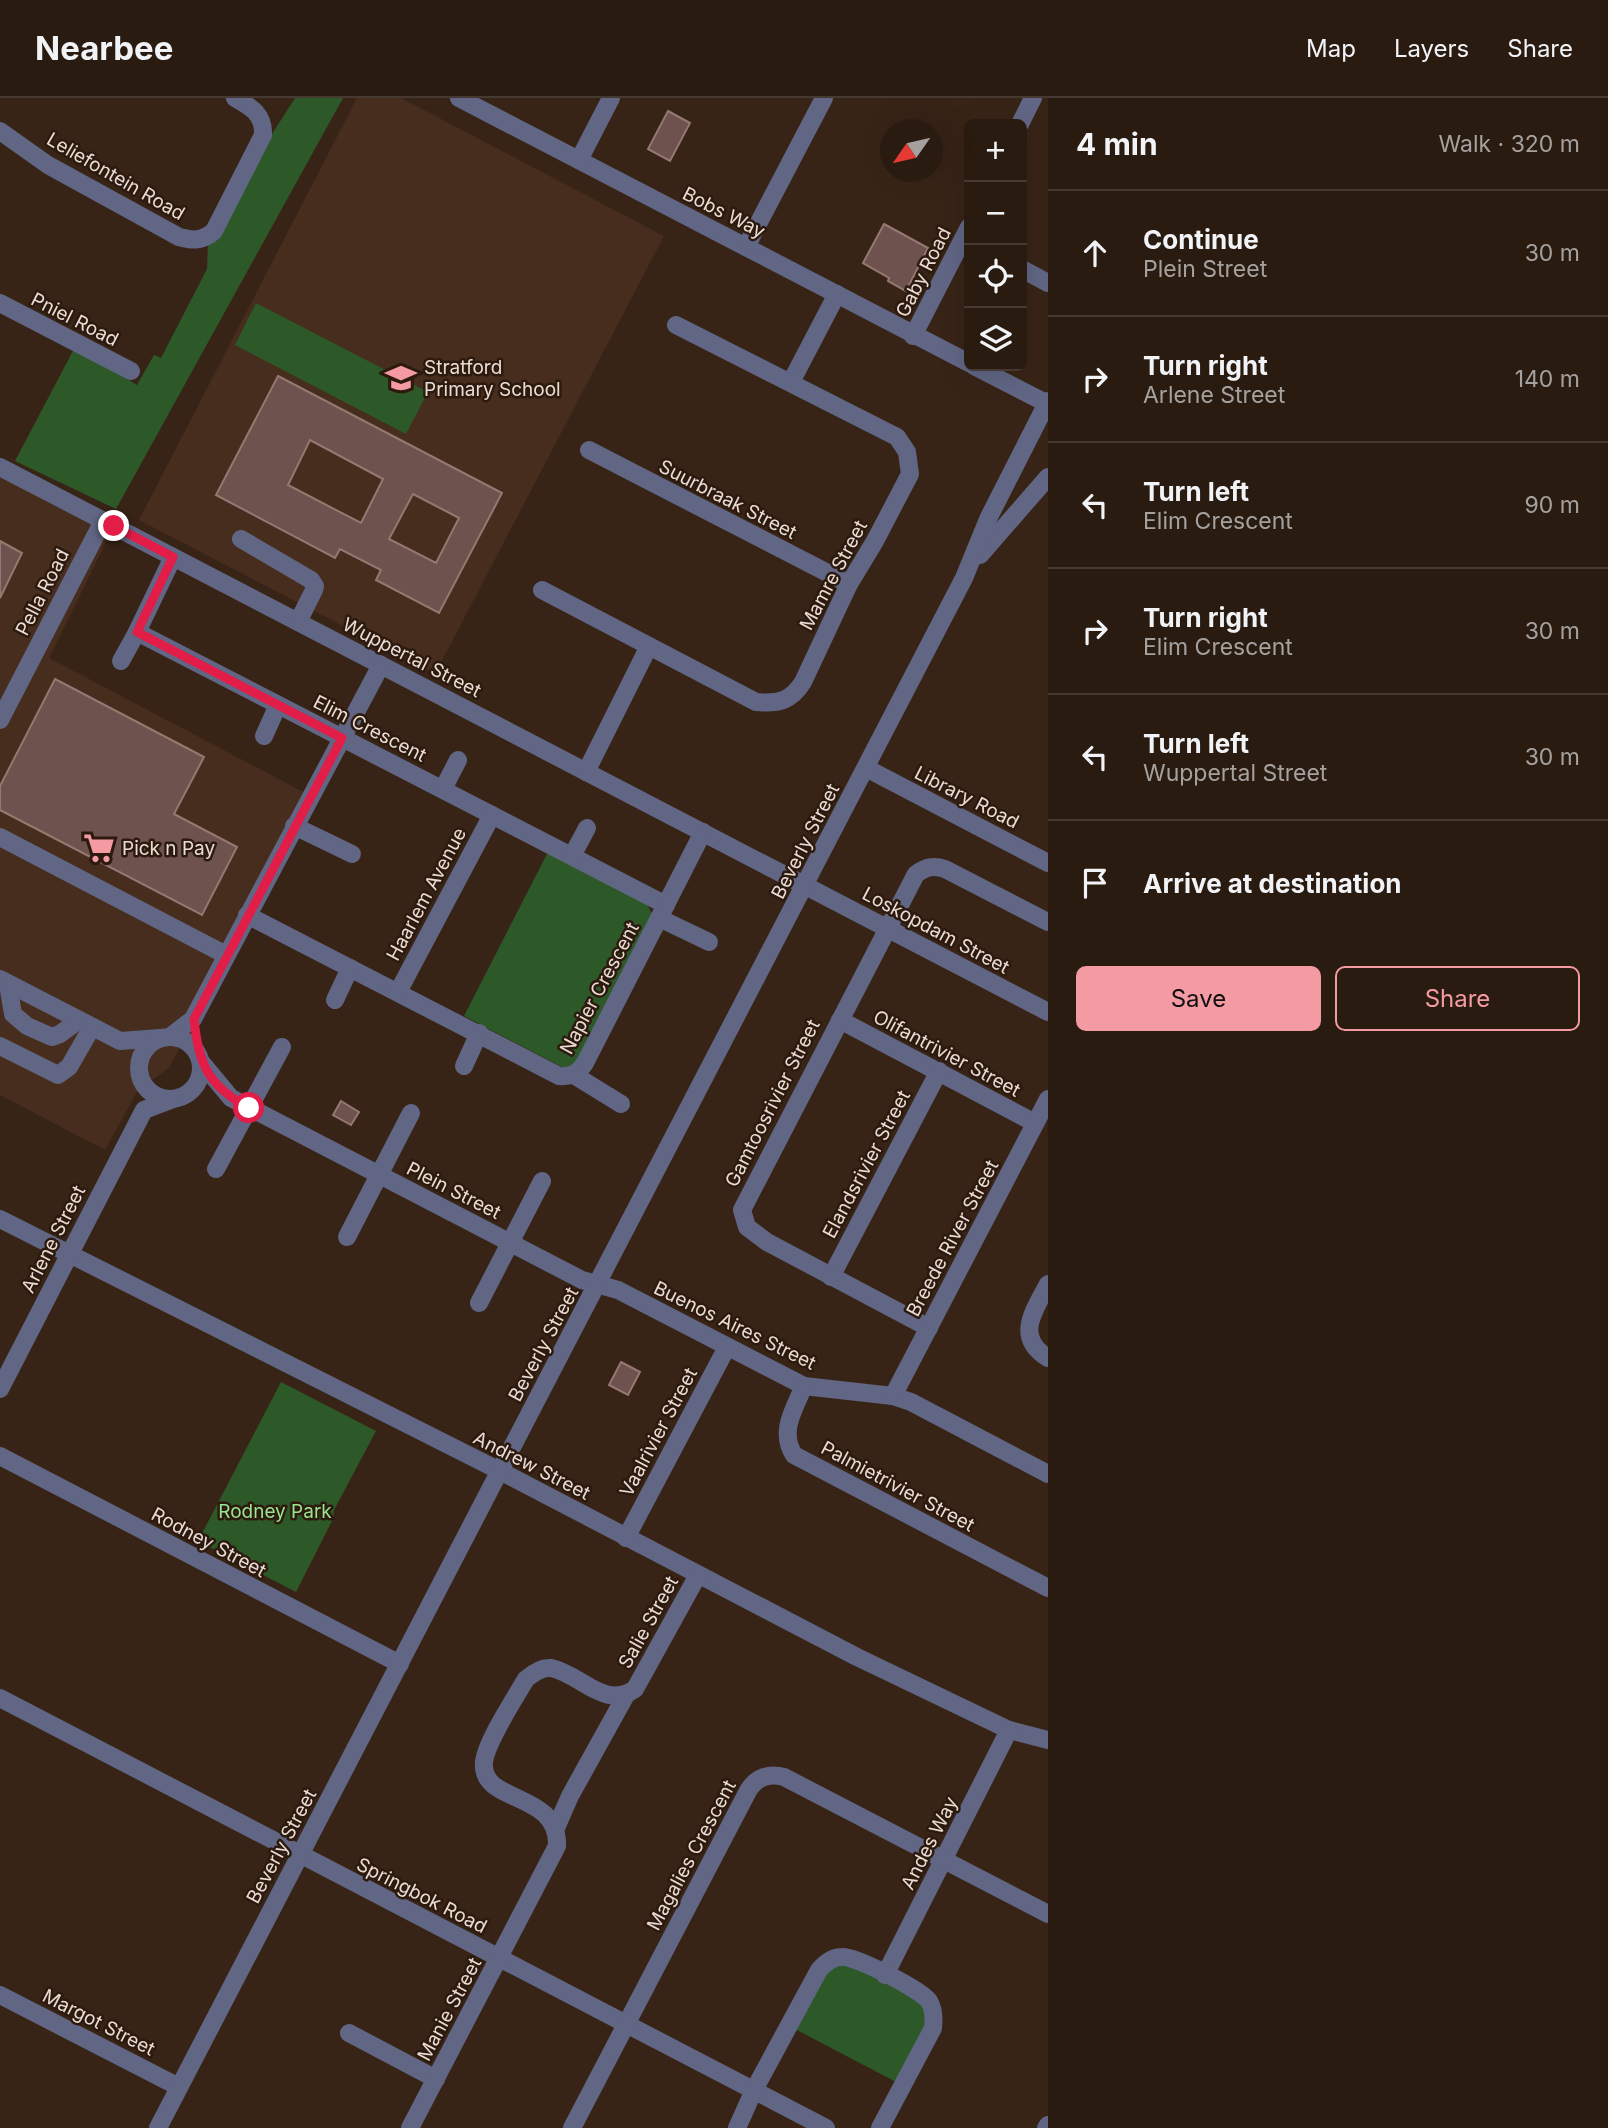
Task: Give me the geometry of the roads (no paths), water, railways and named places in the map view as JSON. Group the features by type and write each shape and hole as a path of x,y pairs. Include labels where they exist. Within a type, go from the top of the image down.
{"street":[{"name":"Leliefontein Road","path":"0,131 48,165 179,237 201,239 214,231 263,135 264,125 260,115 235,98"},
{"name":"Bobs Way","path":"459,98 964,361"},
{"path":"579,160 611,98"},
{"path":"746,247 824,98"},
{"path":"1022,119 1033,98"},
{"path":"1040,98 1048,102"},
{"name":"Gaby Road","path":"913,336 964,242"},
{"path":"1027,272 1048,283"},
{"path":"791,382 837,293"},
{"name":"Pniel Road","path":"0,303 131,371"},
{"name":"Mamre Street","path":"542,590 756,702 783,702 794,695 803,682 849,584 910,474 907,452 897,437 676,325"},
{"name":"Bobs Way","path":"984,371 1048,403"},
{"name":"Beverly Street","path":"158,2128 866,768 964,578 989,517 1048,403"},
{"name":"Suurbraak Street","path":"589,450 849,584"},
{"name":"Wuppertal Street","path":"0,467 805,885"},
{"name":"Beverly Street","path":"964,578 989,543 1048,477"},
{"name":"Pella Road","path":"0,720 103,521"},
{"path":"241,539 311,580 314,590 298,622"},
{"path":"121,661 173,557"},
{"name":"Elim Crescent","path":"137,632 572,856 663,912"},
{"path":"586,772 649,646"},
{"path":"194,1019 199,1057 198,1083 192,1091 178,1098 144,1110 139,1090 139,1071 145,1049 194,1019 381,665"},
{"path":"264,736 278,705"},
{"path":"443,789 458,760"},
{"name":"Library Road","path":"866,768 1048,863"},
{"name":"Haarlem Avenue","path":"398,992 492,815"},
{"path":"294,826 352,854"},
{"path":"572,856 587,828"},
{"name":"Napier Crescent","path":"574,1075 586,1063 704,832"},
{"path":"0,837 226,955"},
{"name":"Gamtoosrivier Street","path":"929,1328 752,1232 747,1227 742,1209 916,874 924,868 935,866 945,869 1048,922"},
{"name":"Loskopdam Street","path":"805,885 1048,1012"},
{"name":"Napier Crescent","path":"663,912 709,942"},
{"name":"Napier Crescent","path":"247,915 559,1076 574,1075 621,1104"},
{"path":"335,1000 350,968"},
{"path":"4,981 13,1014 27,1026 52,1037 86,1023"},
{"path":"4,981 120,1041 139,1071 144,1085 152,1093 162,1098 178,1098"},
{"name":"Olifantrivier Street","path":"840,1020 1035,1124"},
{"path":"0,1046 58,1075 69,1067 86,1023"},
{"path":"464,1066 479,1034"},
{"path":"120,1041 182,1038 199,1057"},
{"path":"216,1169 282,1047"},
{"name":"Plein Street","path":"199,1057 231,1098"},
{"name":"Elandsrivier Street","path":"831,1277 939,1071"},
{"name":"Plein Street","path":"178,1098 207,1095 231,1098 582,1280 598,1284"},
{"name":"Breede River Street","path":"893,1396 1048,1099"},
{"name":"Arlene Street","path":"0,1389 144,1110"},
{"name":"Plein Street","path":"347,1237 411,1113"},
{"name":"Plein Street","path":"479,1303 542,1181"},
{"name":"Andrew Street","path":"0,1219 500,1472 857,1657 1009,1730 1048,1740"},
{"name":"Buenos Aires Street","path":"598,1284 618,1290 804,1386 893,1396 911,1402 1048,1474"},
{"path":"1048,1284 1030,1320 1029,1333 1039,1352 1048,1358"},
{"name":"Vaalrivier Street","path":"626,1538 727,1347"},
{"name":"Palmietrivier Street","path":"804,1386 786,1436 794,1455 1048,1588"},
{"name":"Rodney Street","path":"0,1456 400,1664"},
{"name":"Salie Street","path":"556,1828 547,1815 488,1780 484,1764 491,1743 526,1679 541,1670 551,1668 605,1694 626,1695 635,1689 642,1679 698,1575"},
{"path":"499,1958 556,1846 556,1828 570,1796 626,1695"},
{"name":"Springbok Road","path":"0,1698 826,2128"},
{"name":"Andes Way","path":"885,1975 1009,1730"},
{"name":"Magalies Crescent","path":"572,2128 748,1791 761,1777 784,1777 1048,1914"},
{"path":"737,2128 754,2091 823,1965 834,1958 848,1957 923,1995 932,2006 933,2028 880,2128"},
{"name":"Manie Street","path":"410,2128 499,1958"},
{"name":"Margot Street","path":"0,1995 179,2087"},
{"name":"Manie Street","path":"349,2033 436,2079"}],"place":[{"name":"Stratford Primary School","path":"401,378"},
{"name":"Pick n Pay","path":"99,848"}],"park label":[{"name":"Rodney Park","path":"275,1511"}]}
